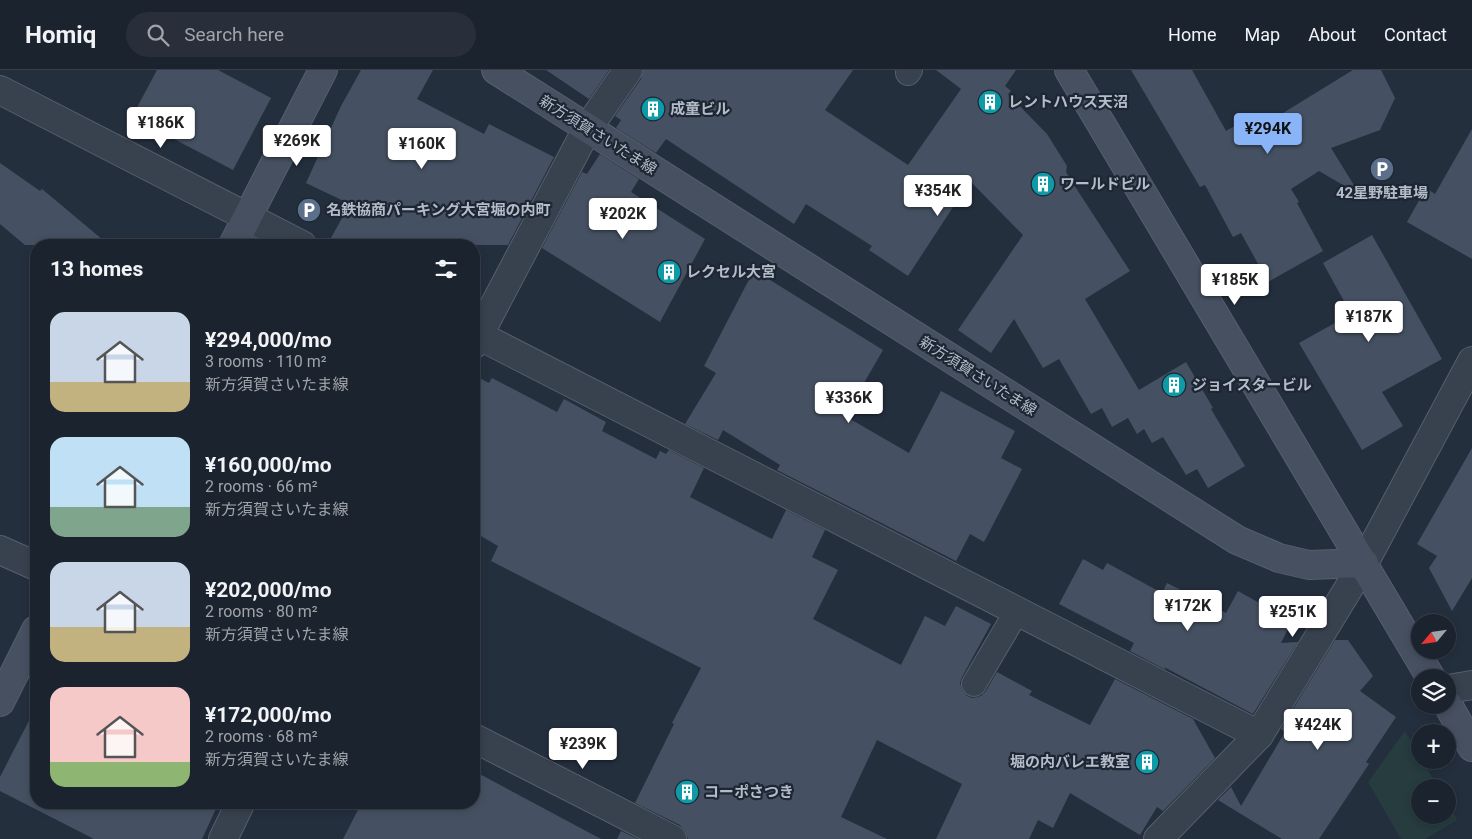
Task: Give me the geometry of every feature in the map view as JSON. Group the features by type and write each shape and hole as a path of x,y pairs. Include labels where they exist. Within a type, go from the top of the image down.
{"main road":[{"path":"236,239 323,70"},
{"name":"新方須賀さいたま線","path":"496,70 1237,540 1279,558 1309,565 1364,563"},
{"path":"1076,72 1426,669"},
{"path":"0,702 30,642"},
{"path":"1453,714 1472,747"}],"street":[{"path":"480,329 587,128 628,70"},
{"path":"0,90 290,239"},
{"path":"480,341 1017,611 1259,736"},
{"path":"1158,839 1259,736 1364,563 1472,361"},
{"path":"0,550 30,563"},
{"path":"1456,687 1472,685"},
{"path":"480,741 672,839"},
{"path":"223,839 238,809"}],"lane":[{"path":"974,684 1017,611"}],"green space":[{"path":"1405,731 1411,741 1411,769 1427,769 1433,779 1411,779 1411,824 1450,824 1425,839 1401,839 1368,782"}],"building":[{"path":"157,70 218,70 271,98 233,170 132,117"},
{"path":"361,70 433,70 417,99 484,134 489,124 554,157 508,245 480,245 480,239 330,239 350,204 306,183 341,106"},
{"path":"546,70 609,70 589,99"},
{"path":"643,70 853,70 825,110 908,165 961,89 936,70 1016,70 1005,86 1011,91 1008,94 1047,134 1067,166 1066,172 1130,271 1085,299 1139,390 1186,362 1245,466 1208,488 1197,469 1186,475 1163,437 1152,443 1144,429 1137,434 1128,418 1112,427 1102,408 1091,414 1059,359 1043,368 1014,319 991,353 958,330 1023,235 970,181 908,276 869,250 872,246 806,204 794,224 666,139 656,153 616,128 621,120 615,116 641,79"},
{"path":"1131,70 1192,70 1226,131 1245,120 1250,128 1255,125 1257,129 1353,70 1381,70 1395,98 1380,130 1331,148 1360,195 1319,171 1291,189 1323,251 1268,282 1241,233 1233,237 1205,185 1200,187"},
{"path":"1472,129 1472,259 1407,222 1426,188 1435,194"},
{"path":"600,154 639,179 631,192 705,239 660,322 542,248 582,172 587,174"},
{"path":"0,163 40,191 42,189 102,239 30,239 30,245 25,245 0,224"},
{"path":"1372,235 1442,359 1382,392 1403,426 1362,450 1299,343 1351,314 1323,263"},
{"path":"754,270 883,350 845,416 909,453 941,391 1015,431 1001,458 1022,469 984,542 970,534 956,561 777,470 780,465 723,430 718,440 685,424 716,373 704,366"},
{"path":"480,378 489,383 492,378 557,412 564,399 606,422 602,431 656,459 660,451 666,454 669,450 704,468 690,497 772,539 786,510 825,530 812,557 838,570 813,619 901,665 925,616 945,626 956,606 991,624 960,683 962,690 967,696 973,698 981,696 997,672 1032,691 1029,695 1090,725 1115,679 1193,719 1215,758 1163,811 1157,807 1140,835 1070,793 1053,828 1038,820 1029,839 936,839 962,784 877,740 841,817 887,839 688,839 680,825 635,803 674,724 672,723 701,668 491,561 498,546 480,536"},
{"path":"1472,448 1472,578 1452,611 1429,568 1437,556 1417,544"},
{"path":"1083,559 1103,570 1107,563 1162,593 1167,583 1226,613 1238,591 1292,621 1281,643 1298,642 1253,714 1130,651 1134,643 1059,604"},
{"path":"1335,640 1348,640 1373,676 1360,691 1396,717 1366,762 1369,764 1319,839 1282,839 1218,800 1231,787 1241,806 1285,732 1281,729"},
{"path":"30,719 30,806 0,791 0,777"},
{"path":"480,774 601,839 343,839 358,809 480,809"},
{"path":"35,809 216,809 202,839 94,839"},
{"path":"621,831 638,839 617,839"}],"place":[{"name":"レントハウス天沼","path":"990,102"},
{"name":"成童ビル","path":"653,109"},
{"name":"42星野駐車場","path":"1382,169"},
{"name":"ワールドビル","path":"1043,184"},
{"name":"名鉄協商パーキング大宮堀の内町","path":"309,210"},
{"name":"レクセル大宮","path":"669,272"},
{"name":"ジョイスタービル","path":"1174,385"},
{"name":"堀の内バレエ教室","path":"1147,762"},
{"name":"コーポさつき","path":"687,792"}]}
